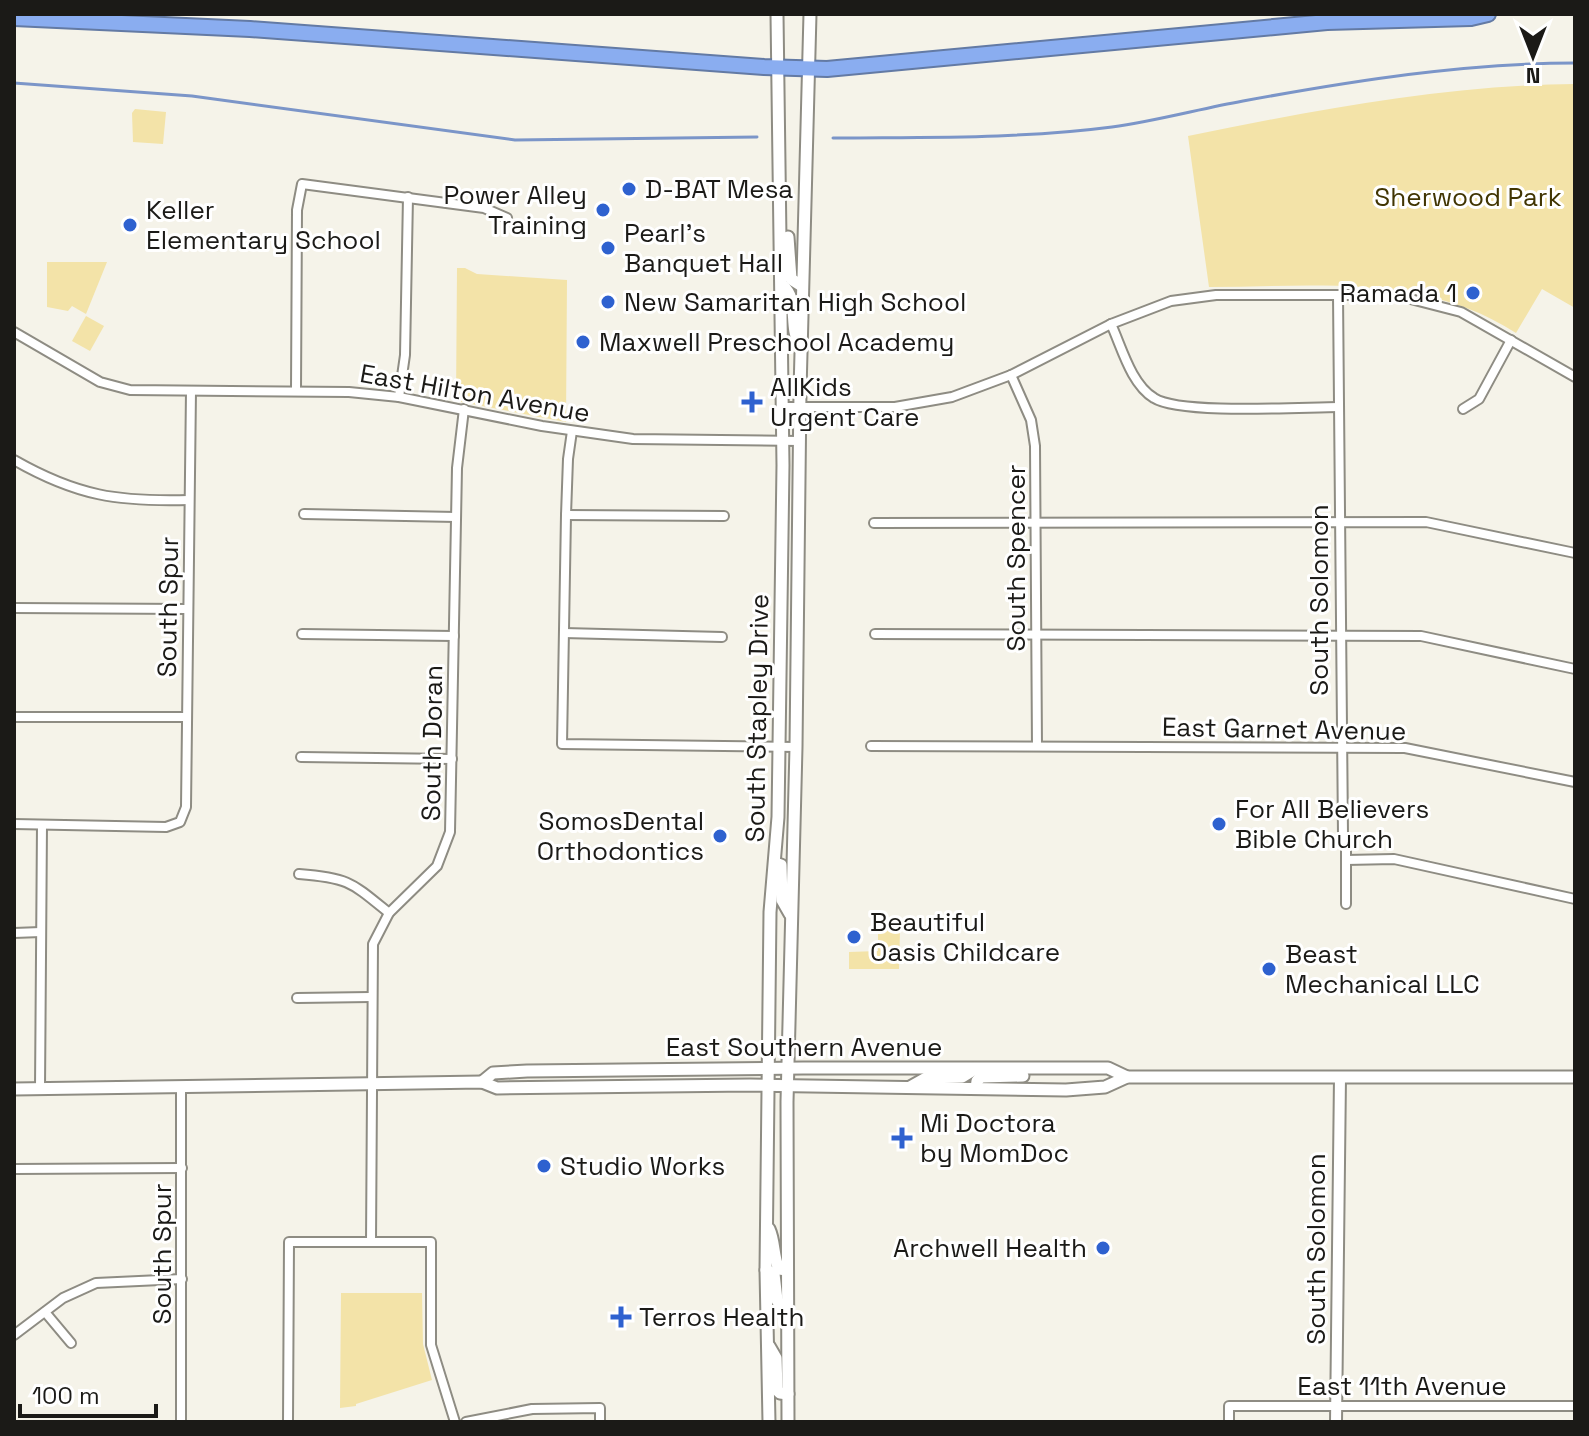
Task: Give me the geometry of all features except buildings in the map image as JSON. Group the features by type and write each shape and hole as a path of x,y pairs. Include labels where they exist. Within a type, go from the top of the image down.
{"highway":[{"path":"14,18 250,29 810,69 1327,22 1471,18 1488,14"}],"main road":[{"name":"South Stapley Drive","path":"769,1422 766,1270 770,912 780,746 783,407 777,14"},
{"name":"South Stapley Drive","path":"788,1422 787,1087 796,747 799,408 810,14"},
{"path":"782,231 789,239 791,279 802,286"},
{"path":"782,286 790,295 792,324 801,347"},
{"path":"775,863 781,865 782,900 790,914"},
{"name":"East Southern Avenue","path":"482,1082 493,1073 769,1068 1108,1068 1127,1077"},
{"path":"909,1088 926,1078 962,1077 972,1074 976,1068"},
{"path":"976,1088 981,1077 1042,1076 1058,1068"},
{"path":"523,1088 534,1083 576,1077 581,1070"},
{"name":"East Southern Avenue","path":"14,1089 482,1082 497,1088 1092,1088 1105,1087 1127,1077 1575,1077"},
{"path":"767,1225 774,1241 776,1264 779,1269 787,1270"},
{"path":"766,1270 774,1274 777,1300 786,1315"},
{"path":"767,1342 776,1358 777,1390 788,1394"}],"street":[{"path":"296,391 297,210 302,184 484,208 507,218"},
{"path":"399,397 405,355 408,197"},
{"path":"783,407 860,409 952,397 1011,375 1111,324 1171,301 1210,295 1395,295 1413,298 1461,312 1575,377"},
{"name":"South Solomon","path":"1338,295 1346,904"},
{"path":"1111,324 1136,380 1155,399 1190,408 1339,407"},
{"name":"East Hilton Avenue","path":"14,332 100,382 130,390 349,392 399,397 572,431 633,439 799,441"},
{"path":"1463,409 1479,399 1511,340"},
{"name":"South Spencer","path":"1011,375 1031,420 1035,446 1037,746"},
{"name":"South Spur","path":"42,825 166,827 180,822 186,807 191,391"},
{"name":"South Doran","path":"371,1242 373,944 389,913 427,877 444,853 452,819 457,468 464,409"},
{"path":"572,431 566,515 562,744 796,747"},
{"path":"14,460 49,480 90,493 150,501 189,500"},
{"path":"304,514 456,517"},
{"path":"566,515 724,516"},
{"path":"874,523 1426,522 1575,553"},
{"path":"14,608 188,609"},
{"path":"564,633 722,637"},
{"path":"302,634 454,636"},
{"path":"875,634 1421,636 1575,669"},
{"path":"14,717 187,717"},
{"name":"East Garnet Avenue","path":"871,746 1405,748 1575,782"},
{"path":"301,757 452,759"},
{"path":"14,824 42,825 40,1089"},
{"path":"1346,860 1394,859 1575,899"},
{"path":"299,874 342,879 354,884 389,913"},
{"path":"14,933 41,932"},
{"path":"297,998 371,997"},
{"name":"South Solomon","path":"1336,1422 1340,1077"},
{"name":"South Spur","path":"181,1087 181,1422"},
{"path":"14,1169 182,1168"},
{"path":"288,1422 289,1242 431,1242 431,1345 455,1422"},
{"path":"14,1335 63,1298 96,1283 182,1279"},
{"path":"45,1312 71,1343"},
{"name":"East 11th Avenue","path":"1229,1422 1229,1406 1575,1406"},
{"path":"466,1422 532,1409 600,1408 600,1422"}],"green space":[{"name":"Sherwood Park","path":"1575,84 1575,308 1542,289 1516,333 1444,300 1406,292 1328,286 1209,287 1188,136 1332,108 1429,94"},
{"path":"135,109 166,112 163,144 133,142 132,113"},
{"path":"47,262 107,262 86,314 72,306 68,311 47,307"},
{"path":"457,268 477,274 567,280 566,422 456,401"},
{"path":"86,316 104,326 90,351 72,341"},
{"path":"900,930 899,969 849,969 849,952 878,951 878,932"},
{"path":"341,1293 422,1293 423,1344 432,1380 356,1406 340,1408"}],"waterway":[{"path":"833,138 973,137 1077,131 1408,74 1492,66 1575,63"},
{"path":"14,83 192,96 515,140 757,137"}],"place":[{"name":"D-BAT Mesa","path":"629,189"},
{"name":"Power Alley Training","path":"603,210"},
{"name":"Keller Elementary School","path":"130,225"},
{"name":"Pearl's Banquet Hall","path":"608,248"},
{"name":"Ramada 1","path":"1473,293"},
{"name":"New Samaritan High School","path":"608,302"},
{"name":"Maxwell Preschool Academy","path":"583,342"},
{"name":"AllKids Urgent Care","path":"752,402"},
{"name":"For All Believers Bible Church","path":"1219,824"},
{"name":"SomosDental Orthodontics","path":"720,836"},
{"name":"Beautiful Oasis Childcare","path":"854,937"},
{"name":"Beast Mechanical LLC","path":"1269,969"},
{"name":"Mi Doctora by MomDoc","path":"902,1138"},
{"name":"Studio Works","path":"544,1166"},
{"name":"Archwell Health","path":"1103,1248"},
{"name":"Terros Health","path":"621,1317"}]}
